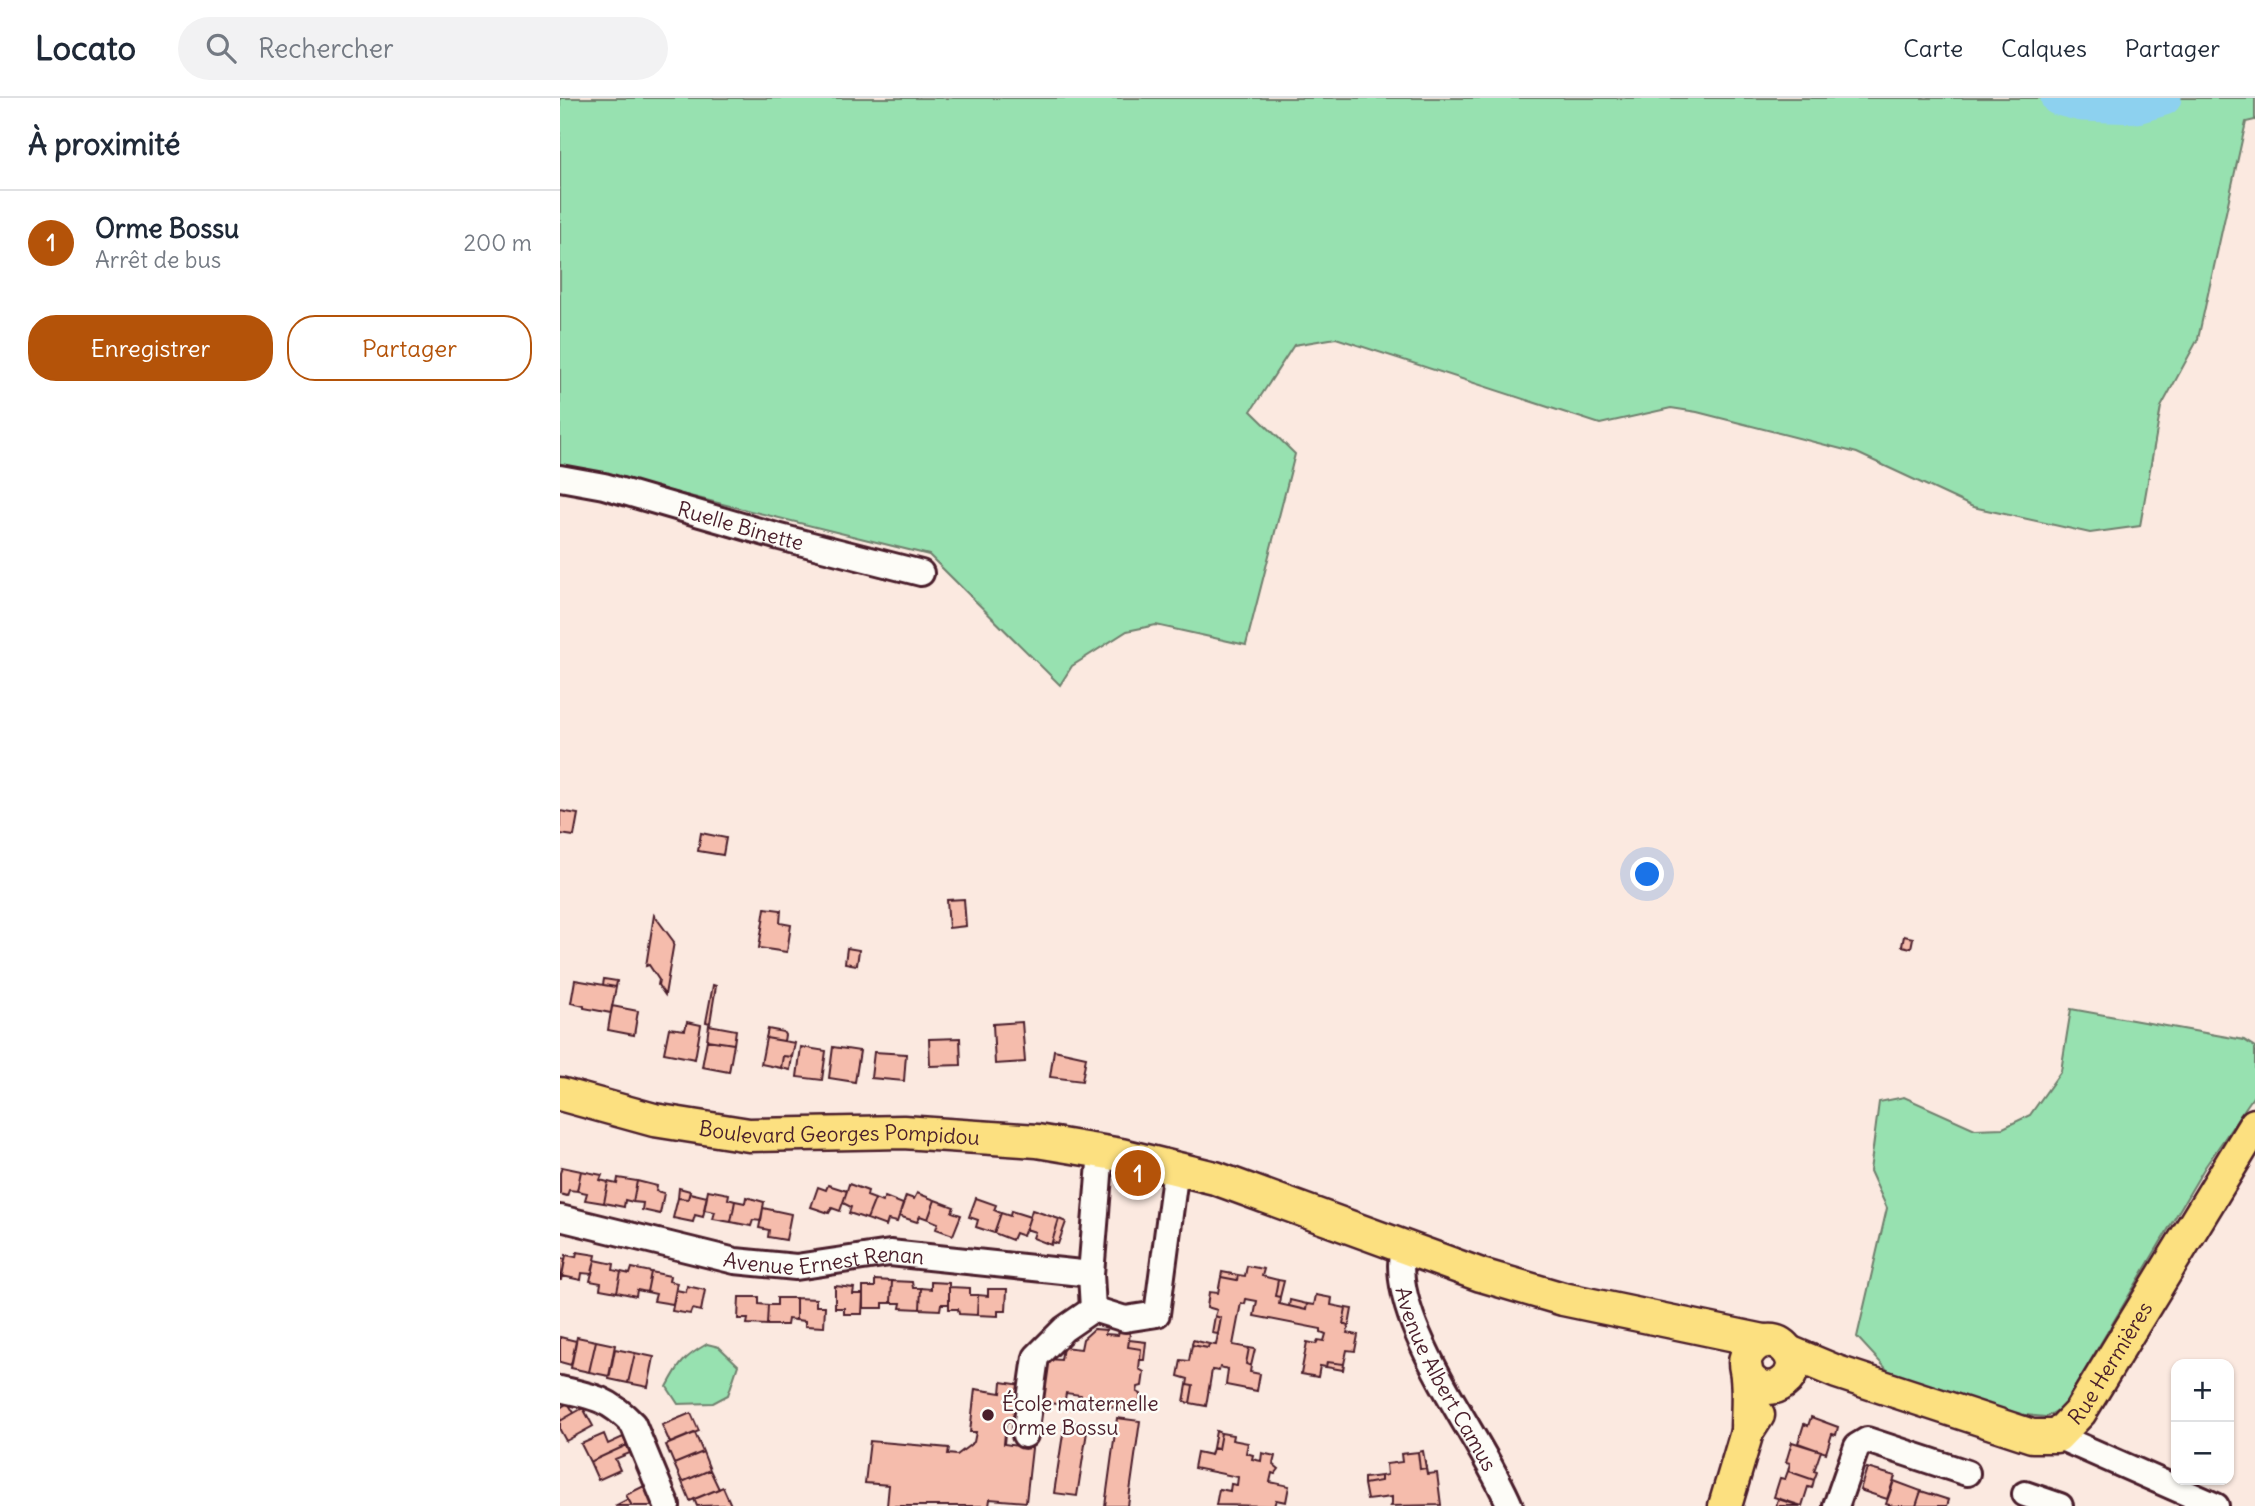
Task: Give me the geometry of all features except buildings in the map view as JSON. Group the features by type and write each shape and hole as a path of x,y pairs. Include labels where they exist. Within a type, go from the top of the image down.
{"main road":[{"name":"Boulevard Georges Pompidou","path":"560,1094 654,1120 749,1135 903,1132 1037,1141 1111,1153 1248,1189 1403,1247"},
{"name":"Rue Hermières","path":"1403,1247 1481,1275 1563,1299 1685,1323 1768,1367 1837,1372 2032,1436 2057,1436 2080,1412 2255,1125"},
{"path":"1725,1506 1768,1367"}],"street":[{"name":"Ruelle Binette","path":"560,478 604,486 776,536 921,573"},
{"path":"1093,1309 1091,1274 1111,1153"},
{"path":"1093,1309 1125,1319 1157,1314 1175,1168"},
{"name":"Avenue Ernest Renan","path":"560,1218 736,1261 796,1267 890,1253 1091,1274"},
{"name":"Avenue Albert Camus","path":"1403,1247 1399,1261 1401,1279 1416,1328 1510,1506"},
{"path":"1025,1434 1036,1357 1064,1329 1093,1309"},
{"path":"560,1389 598,1397 633,1424 667,1506"},
{"path":"2057,1436 2209,1505"},
{"path":"1836,1506 1857,1446 1867,1440 1967,1473"},
{"path":"2025,1494 2060,1506"}],"green space":[{"path":"560,98 2255,98 2255,120 2246,122 2198,339 2161,407 2140,526 2090,533 1973,507 1857,453 1697,412 1671,408 1600,424 1336,338 1294,345 1251,411 1295,454 1246,645 1156,625 1127,631 1072,666 1060,685 929,555 560,464"},
{"path":"2071,1009 2244,1040 2255,1047 2255,1094 2205,1167 2063,1407 2046,1417 2014,1414 1891,1374 1857,1337 1887,1208 1870,1171 1879,1102 1904,1097 1975,1129 2003,1128 2030,1115 2061,1071"},
{"path":"707,1344 719,1347 738,1365 728,1395 713,1403 678,1404 667,1387 683,1362"}],"waterway":[{"path":"2058,98 2082,104 2137,106 2164,98"}],"place":[{"name":"Orme Bossu","path":"1138,1173"},
{"name":"École maternelle Orme Bossu","path":"988,1415"}]}
